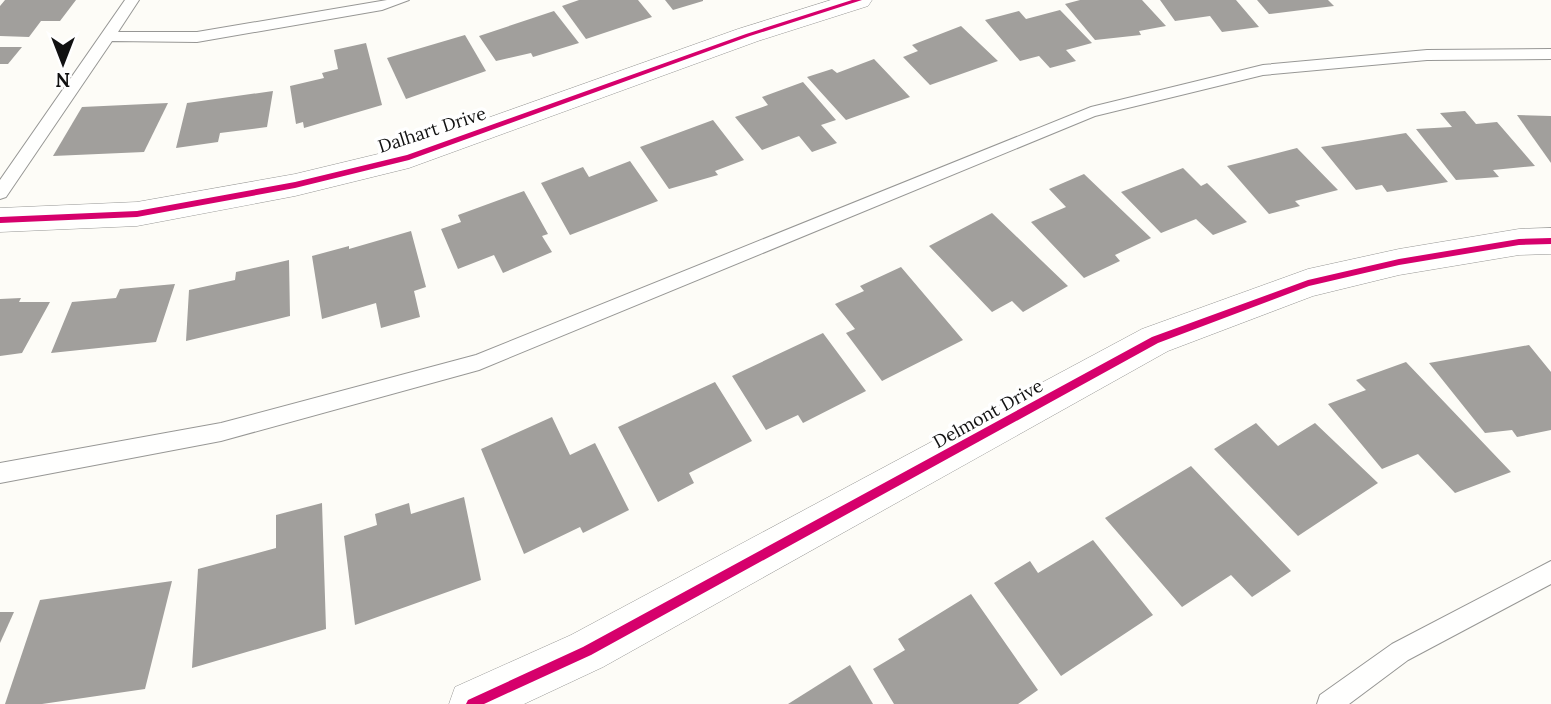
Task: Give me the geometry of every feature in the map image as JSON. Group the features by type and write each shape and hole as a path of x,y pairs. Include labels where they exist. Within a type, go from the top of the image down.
{"street":[{"name":"Dalhart Drive","path":"0,220 137,214 295,185 396,160 748,35 859,0"},
{"name":"Delmont Drive","path":"472,704 587,651 1155,340 1308,283 1399,262 1519,242 1551,241"}],"lane":[{"path":"0,193 132,0"},
{"path":"106,36 197,37 382,6 402,0"},
{"path":"0,473 221,432 479,362 1091,112 1263,70 1427,55 1551,54"},
{"path":"1329,704 1400,652 1551,572"}],"building":[{"path":"5,0 76,0 60,21 41,21 29,37 0,36 0,6"},
{"path":"579,0 638,0 652,17 586,39 562,6"},
{"path":"665,0 703,0 703,1 673,10"},
{"path":"1080,0 1142,0 1166,26 1139,31 1141,35 1095,40 1065,4"},
{"path":"1160,0 1236,0 1259,27 1222,32 1210,16 1175,21"},
{"path":"1257,0 1328,0 1334,6 1269,14"},
{"path":"1060,10 1092,43 1066,50 1076,61 1050,68 1039,56 1020,61 985,20 1019,11 1026,19"},
{"path":"554,11 579,43 533,57 531,53 496,61 479,36"},
{"path":"961,26 998,61 930,85 903,57 918,51 912,45"},
{"path":"465,35 486,71 406,99 387,58"},
{"path":"366,43 382,105 304,128 303,122 296,124 290,86 324,78 322,73 338,69 334,50"},
{"path":"0,47 22,47 8,64 0,64"},
{"path":"874,59 910,97 846,120 807,77 832,69 837,73"},
{"path":"803,82 836,120 821,125 837,143 812,152 799,136 762,150 735,117 768,105 762,97"},
{"path":"273,91 267,127 220,133 218,142 176,148 187,103"},
{"path":"168,103 144,152 53,156 82,107"},
{"path":"1465,111 1476,124 1497,122 1535,166 1493,170 1499,177 1456,180 1416,129 1452,127 1440,113"},
{"path":"1517,115 1551,116 1551,163"},
{"path":"713,120 744,160 715,171 718,175 669,189 640,147"},
{"path":"1406,133 1448,182 1387,192 1382,185 1356,190 1321,147"},
{"path":"1297,148 1338,190 1295,201 1300,206 1269,214 1227,166"},
{"path":"630,161 658,201 570,235 541,183 583,167 589,177"},
{"path":"1183,168 1201,186 1207,183 1247,222 1213,235 1196,219 1161,233 1121,192"},
{"path":"1084,174 1151,238 1115,255 1120,261 1084,278 1031,222 1066,207 1049,189"},
{"path":"524,191 548,234 542,236 552,252 503,273 494,255 458,269 441,229 461,222 458,215"},
{"path":"992,213 1068,286 1023,312 1012,301 992,312 929,246"},
{"path":"411,231 426,287 414,291 420,317 381,328 376,303 322,319 312,256 349,246 349,249"},
{"path":"289,260 290,316 186,341 189,290 235,280 236,272"},
{"path":"901,267 963,340 882,381 846,333 855,329 835,304 864,291 860,286"},
{"path":"175,284 156,342 51,353 72,302 116,298 120,289"},
{"path":"21,298 19,302 50,302 22,353 0,356 0,299"},
{"path":"823,333 866,391 803,423 798,415 766,430 732,376"},
{"path":"1529,345 1551,372 1551,430 1517,437 1512,430 1485,433 1429,363"},
{"path":"1406,362 1511,472 1455,493 1418,454 1382,469 1328,404 1366,390 1356,380"},
{"path":"715,382 752,441 689,473 694,483 658,502 618,427"},
{"path":"552,417 570,455 595,443 629,510 583,533 580,527 524,554 481,449"},
{"path":"1256,423 1278,446 1315,423 1378,483 1298,536 1214,449"},
{"path":"1191,466 1291,571 1252,597 1231,575 1182,607 1105,518"},
{"path":"464,497 481,580 355,625 344,536 377,525 375,514 409,503 411,514"},
{"path":"322,503 326,629 192,668 198,569 276,548 276,515"},
{"path":"1093,540 1153,615 1061,676 994,583 1030,561 1038,573"},
{"path":"172,581 145,689 42,704 5,704 40,600"},
{"path":"971,594 1038,690 1018,704 894,704 873,669 905,650 898,639"},
{"path":"0,612 14,612 0,643"},
{"path":"850,665 873,704 788,704"}],"cycle path":[{"path":"0,220 137,214 295,185 409,157 748,35 859,0"},
{"path":"472,704 587,651 1155,340 1308,283 1399,262 1519,242 1551,241"}]}
